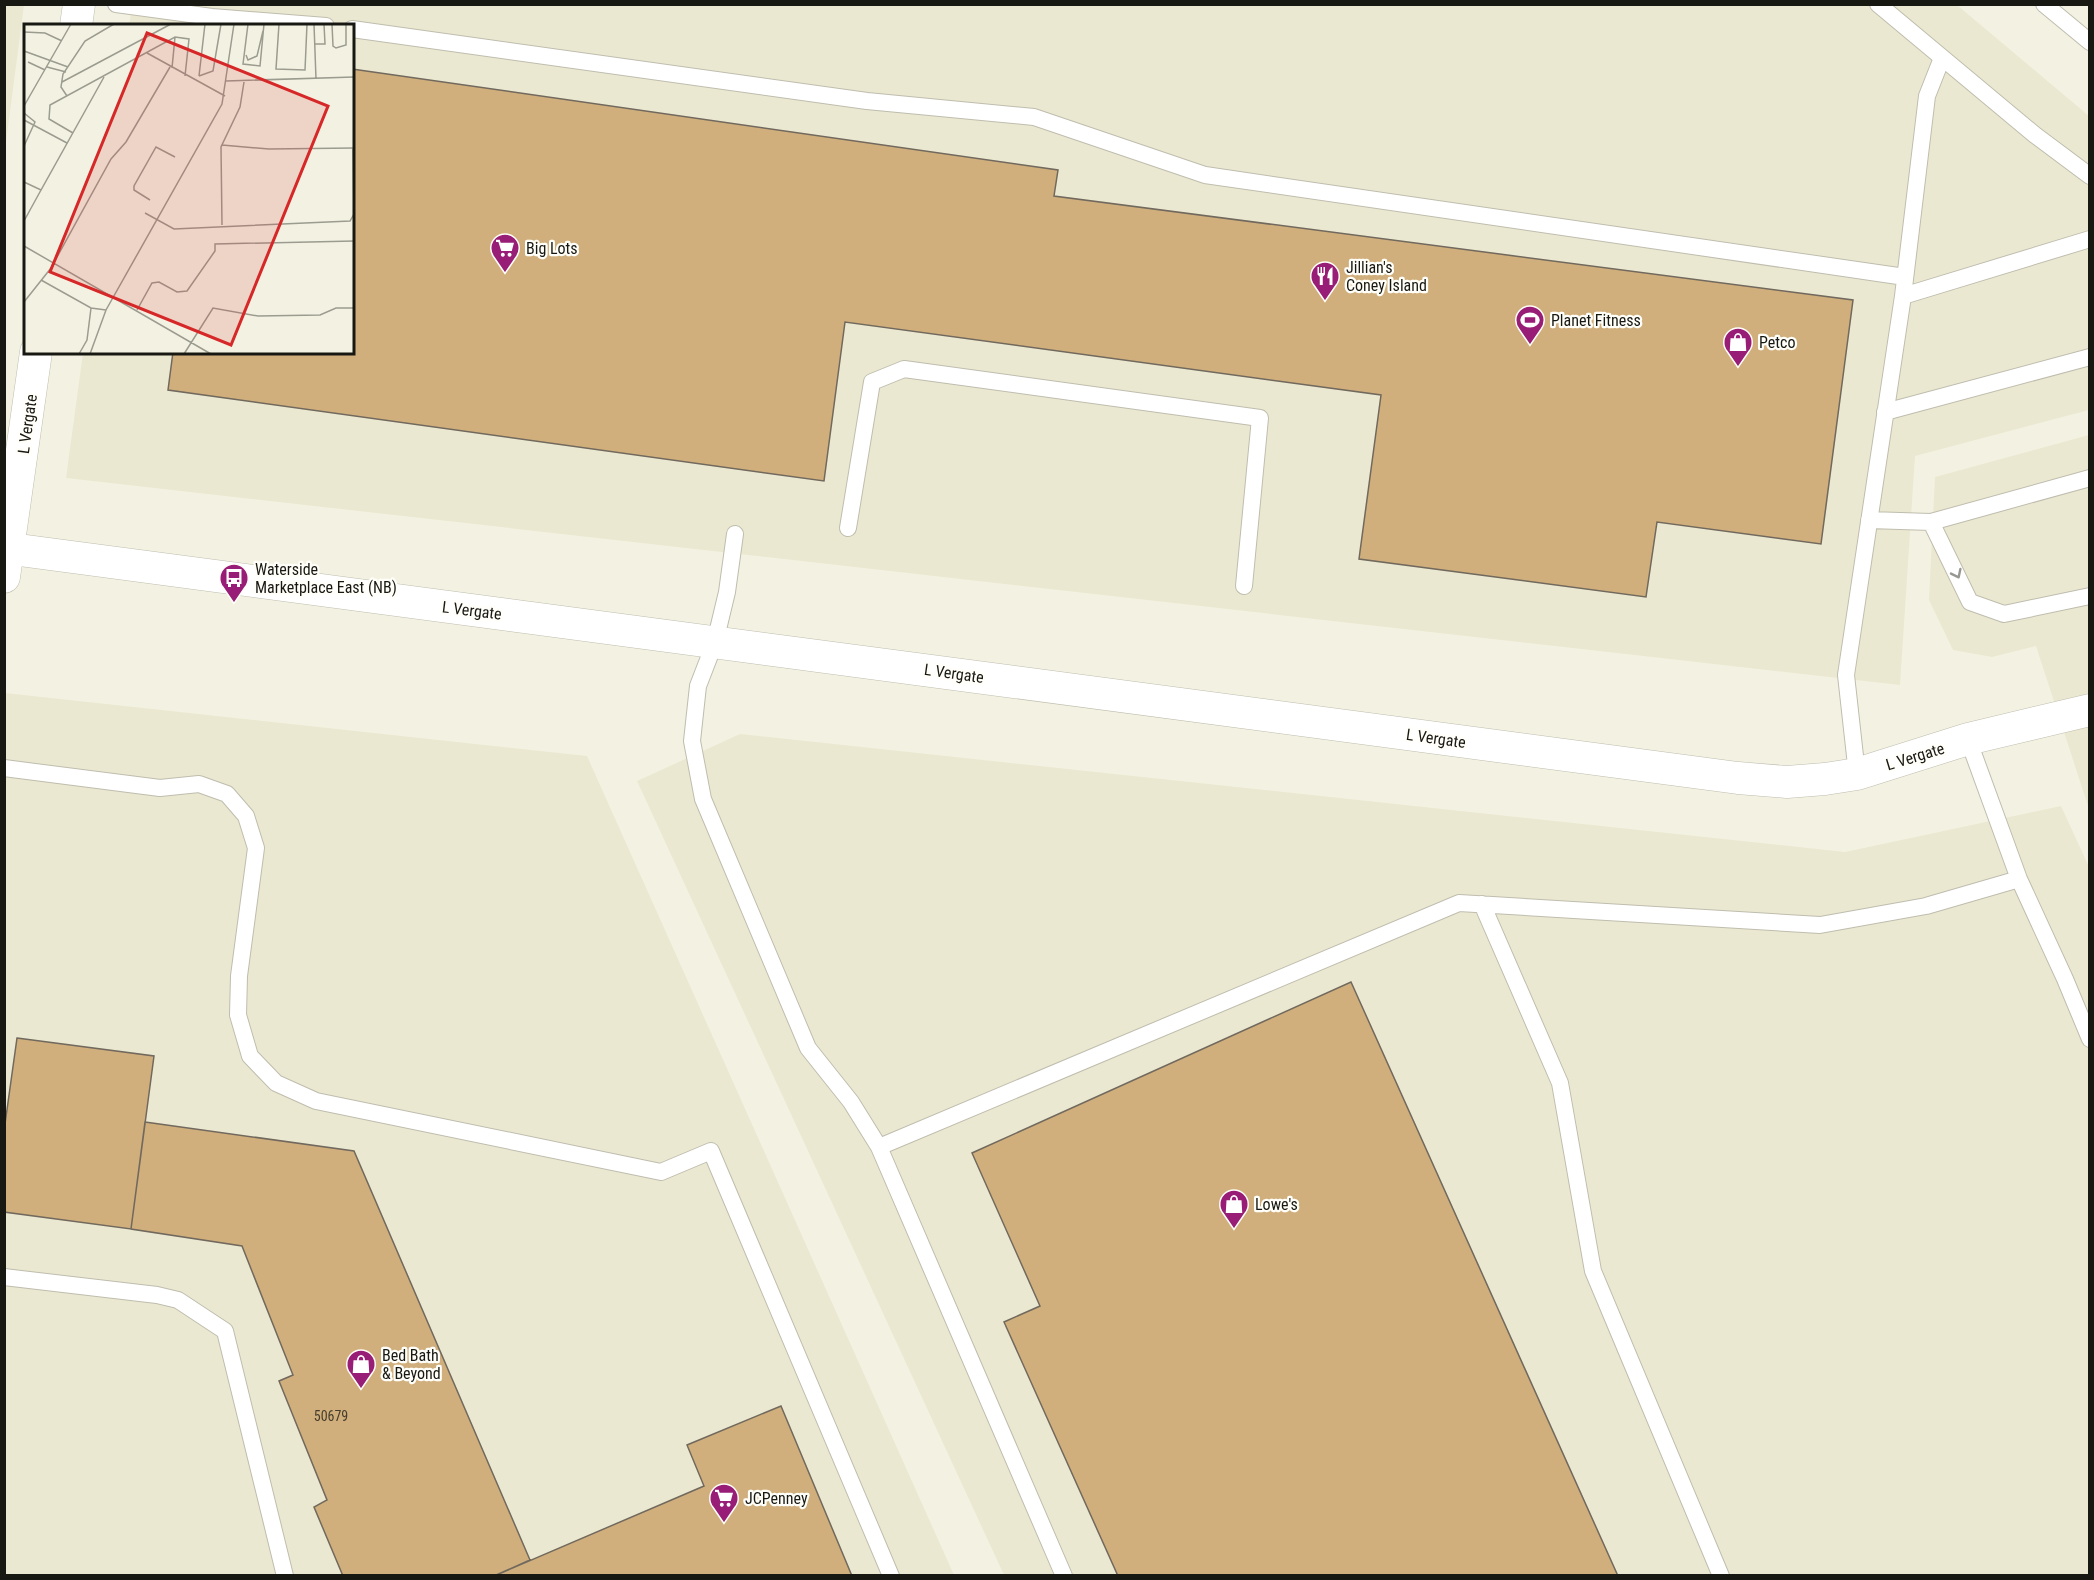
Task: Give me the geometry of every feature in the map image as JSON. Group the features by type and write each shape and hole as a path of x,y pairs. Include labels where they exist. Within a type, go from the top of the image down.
{"street":[{"path":"76,24 79,4"},
{"name":"L Vergate","path":"36,354 6,558 715,642 1738,778 1788,782 1857,774 1968,739 2090,710"}],"lane":[{"path":"116,4 212,17 301,24"},
{"path":"1878,4 2035,135 2090,176"},
{"path":"2044,4 2090,42"},
{"path":"354,29 867,101 1034,117 1205,175 1905,277"},
{"path":"1857,774 1845,675 1903,296 1927,96 1942,58"},
{"path":"1903,296 2090,239"},
{"path":"1885,412 2090,357"},
{"path":"848,528 872,381 904,369 1260,418 1244,586"},
{"path":"1869,520 1930,522 2090,478"},
{"path":"1930,522 1970,602 2004,614 2090,596"},
{"path":"735,534 727,592 715,642 698,686 692,741 703,799 808,1048 851,1102 879,1147 1064,1575"},
{"path":"1968,739 2019,879 2090,1039"},
{"path":"4,768 160,788 199,784 227,794 246,816 256,848 239,976 238,1015 250,1056 276,1083 316,1101 661,1172 711,1151 891,1575"},
{"path":"879,1147 1459,903 1820,925 1926,906 2019,879"},
{"path":"1482,904 1560,1083 1593,1271 1721,1575"},
{"path":"4,1277 157,1295 178,1300 225,1331 285,1575"}],"shaded area":[{"path":"4,5 24,5 5,150"},
{"path":"132,5 1957,5 2089,116 2089,410 1915,456 1900,685 66,478 83,354 354,354 354,24 129,24"},
{"path":"2089,435 2089,809 2036,646 1992,657 1953,650 1929,600 1935,477"},
{"path":"5,693 587,756 954,1575 5,1576"},
{"path":"740,734 1845,852 2061,806 2090,869 2089,1575 1004,1575 637,781"}],"building":[{"path":"354,69 1058,170 1054,196 1853,300 1821,544 1657,522 1646,597 1359,559 1381,395 845,322 824,481 168,390 173,354 354,354"},
{"name":"Lowe's","path":"1351,982 1618,1576 1118,1576 1004,1322 1040,1306 972,1153"},
{"path":"17,1038 154,1056 131,1229 4,1212 4,1131"},
{"path":"145,1122 354,1151 530,1560 494,1576 343,1576 314,1507 327,1500 279,1381 293,1375 242,1246 131,1229"},
{"name":"JCPenney","path":"781,1406 852,1576 494,1576 704,1486 687,1445"}],"place":[{"name":"Big Lots","path":"505,274"},
{"name":"Jillian's Coney Island","path":"1325,302"},
{"name":"Planet Fitness","path":"1530,346"},
{"name":"Petco","path":"1738,368"},
{"name":"Waterside Marketplace East (NB)","path":"234,604"},
{"name":"Lowe's","path":"1234,1230"},
{"name":"Bed Bath & Beyond","path":"361,1390"},
{"name":"JCPenney","path":"724,1524"}]}
